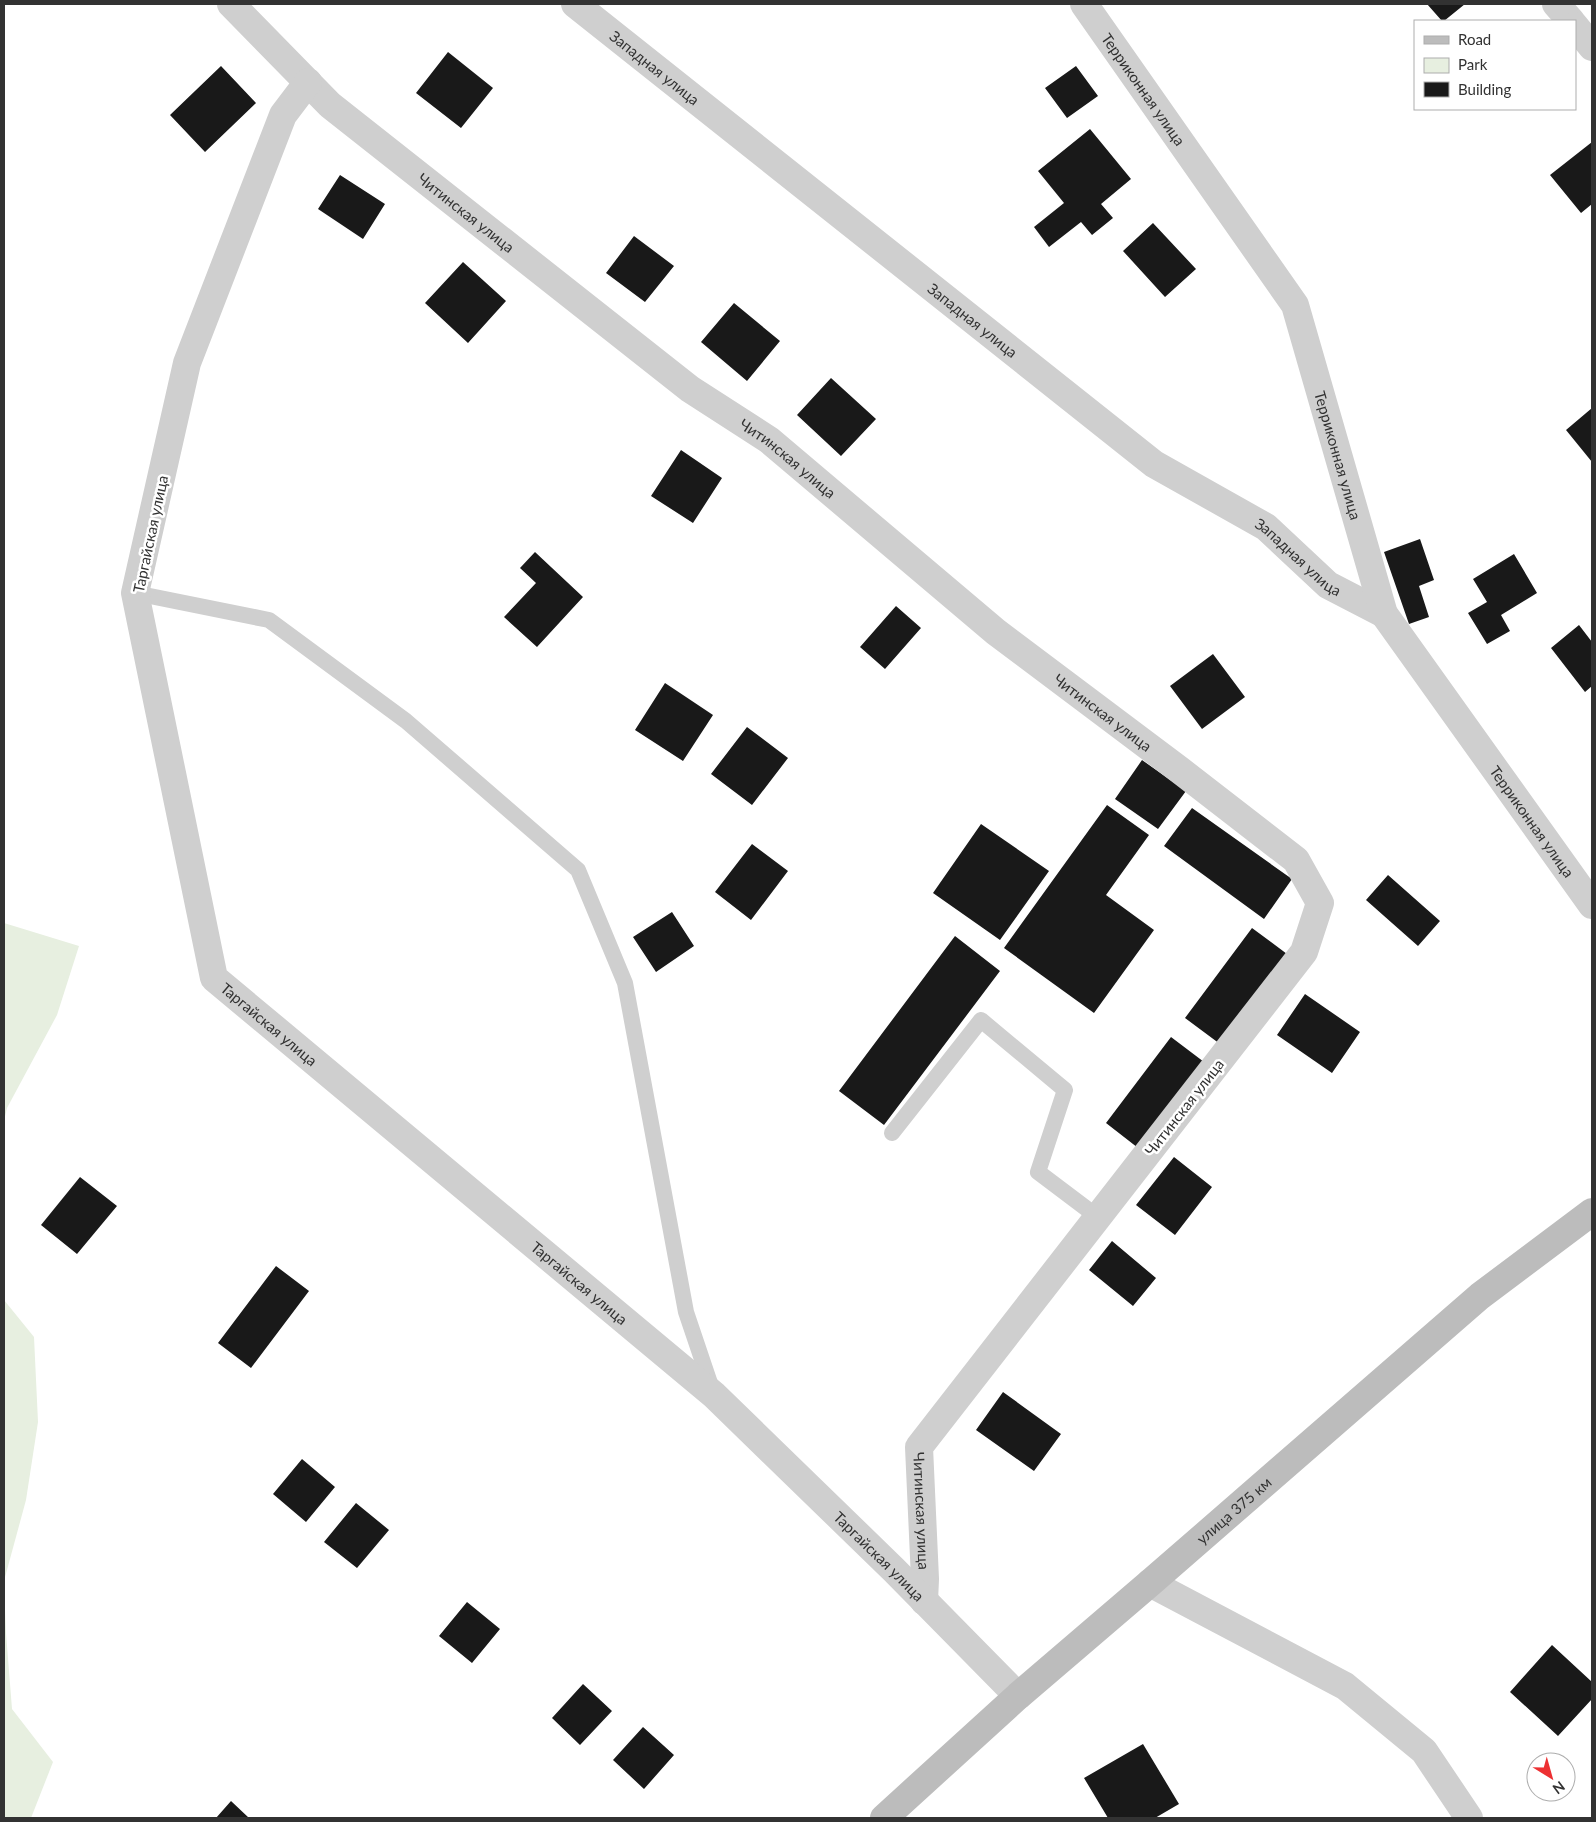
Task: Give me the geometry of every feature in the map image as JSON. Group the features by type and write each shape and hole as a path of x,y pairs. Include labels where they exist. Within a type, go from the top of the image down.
{"main road":[{"name":"улица 375 км","path":"884,1818 1018,1696 1480,1296 1592,1212"}],"street":[{"name":"Читинская улица","path":"231,4 330,105 690,389 769,440 996,632 1296,860 1320,903 1304,952 919,1447 925,1579 924,1601"},
{"name":"Западная улица","path":"575,4 1154,464 1266,527 1328,585 1384,614"},
{"name":"Терриконная улица","path":"1084,4 1295,305 1384,614 1592,905"},
{"path":"1556,4 1570,20"},
{"path":"1576,27 1592,47"},
{"name":"Таргайская улица","path":"308,82 283,115 187,363 135,593 214,978 714,1395 1018,1696"},
{"path":"1150,1583 1345,1686 1424,1751 1469,1818"}],"lane":[{"path":"135,593 269,620 406,721 578,870 625,983 686,1312 714,1395"},
{"path":"892,1133 981,1020 1065,1090 1038,1172 1099,1218"}],"green space":[{"path":"4,923 79,946 57,1015 7,1108 4,1121"},
{"path":"4,1300 34,1337 38,1422 26,1500 4,1581"},
{"path":"4,1586 12,1709 53,1762 31,1818 4,1818"}],"building":[{"path":"1427,4 1465,4 1445,20 1441,20"},
{"path":"448,52 493,88 461,128 416,93"},
{"path":"221,66 256,103 205,152 170,115"},
{"path":"1076,66 1098,96 1067,118 1045,88"},
{"path":"1090,129 1131,179 1101,204 1113,218 1092,235 1081,222 1049,247 1034,227 1064,203 1038,171"},
{"path":"1592,142 1592,204 1581,213 1550,175"},
{"path":"340,175 385,204 363,239 318,209"},
{"path":"1153,223 1196,269 1165,297 1123,251"},
{"path":"634,236 674,266 645,302 606,273"},
{"path":"463,262 506,301 468,343 425,303"},
{"path":"734,303 780,341 747,381 701,342"},
{"path":"831,378 876,419 841,456 797,415"},
{"path":"1592,408 1592,462 1566,430"},
{"path":"681,450 722,478 693,523 651,496"},
{"path":"1420,539 1434,580 1419,586 1429,617 1409,624 1384,552"},
{"path":"535,552 583,597 537,647 504,617 536,583 520,568"},
{"path":"1514,554 1537,593 1501,615 1510,631 1487,644 1468,613 1487,602 1473,579"},
{"path":"896,606 921,628 885,669 860,647"},
{"path":"1579,625 1592,642 1592,686 1585,692 1551,648"},
{"path":"1213,654 1245,697 1202,729 1170,686"},
{"path":"665,683 713,715 683,761 635,730"},
{"path":"747,727 788,758 752,805 711,774"},
{"path":"1142,760 1186,791 1158,829 1115,799"},
{"path":"1107,805 1149,835 1106,895 1154,930 1094,1013 1004,948"},
{"path":"1192,808 1292,879 1264,919 1164,846"},
{"path":"981,824 1049,871 1000,940 933,893"},
{"path":"752,844 788,871 751,920 715,892"},
{"path":"1388,875 1440,921 1418,946 1366,900"},
{"path":"672,912 694,946 656,972 633,937"},
{"path":"1252,928 1287,954 1220,1044 1185,1018"},
{"path":"955,936 1000,971 884,1125 839,1091"},
{"path":"1305,994 1360,1032 1332,1073 1277,1035"},
{"path":"1171,1037 1208,1065 1142,1151 1106,1123"},
{"path":"1174,1157 1212,1187 1175,1235 1136,1205"},
{"path":"80,1177 117,1206 77,1254 41,1225"},
{"path":"1112,1241 1156,1278 1133,1306 1089,1270"},
{"path":"276,1266 309,1291 251,1368 218,1343"},
{"path":"1003,1392 1061,1434 1034,1471 976,1430"},
{"path":"302,1459 335,1487 306,1522 273,1494"},
{"path":"356,1503 389,1530 357,1568 324,1542"},
{"path":"467,1602 500,1629 472,1663 439,1636"},
{"path":"1552,1645 1592,1682 1592,1699 1558,1736 1510,1692"},
{"path":"583,1684 612,1711 580,1745 552,1718"},
{"path":"643,1727 674,1755 644,1789 613,1760"},
{"path":"1143,1744 1179,1804 1155,1818 1108,1818 1084,1778"},
{"path":"231,1801 249,1818 216,1818"}]}
